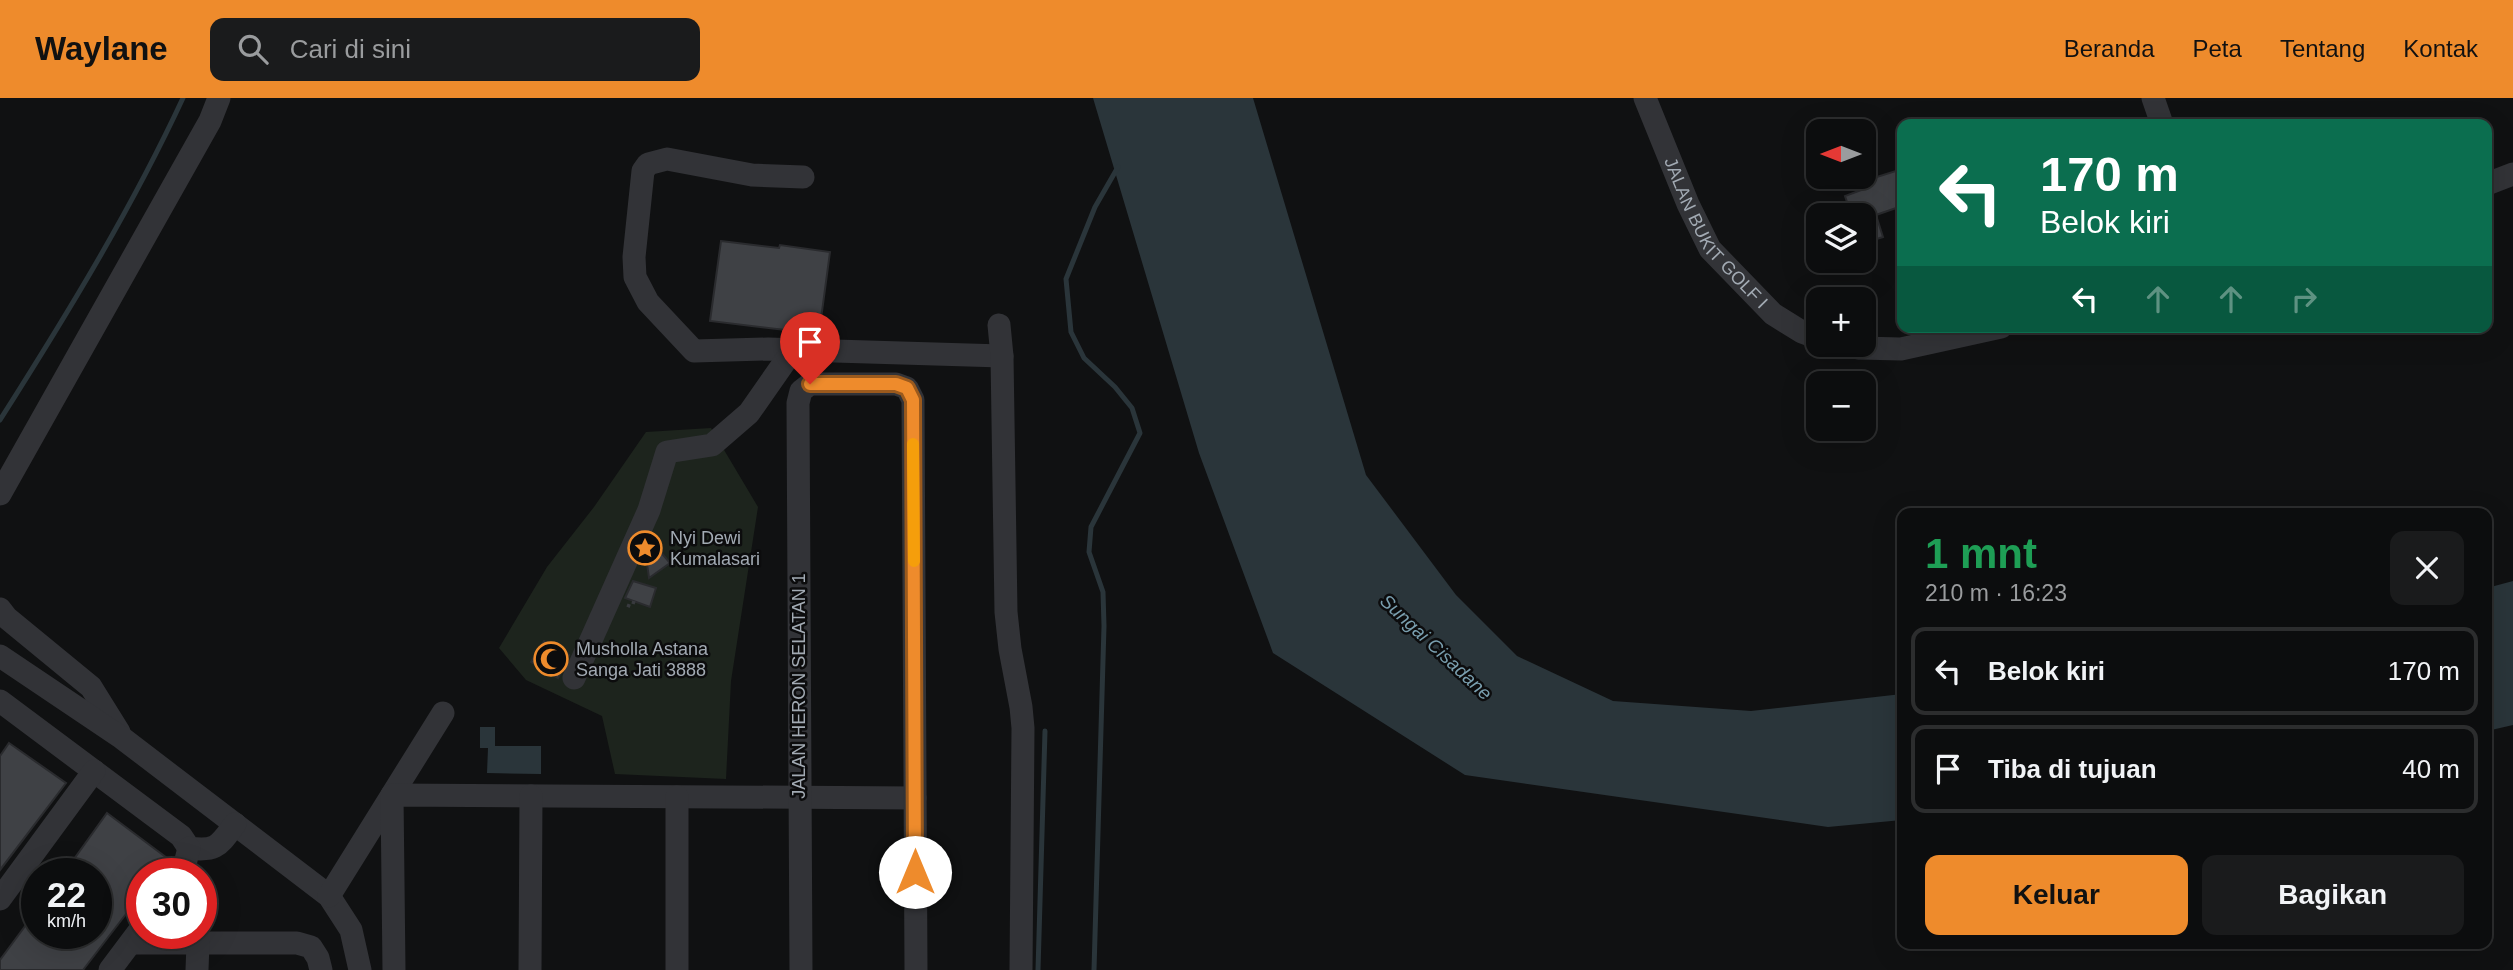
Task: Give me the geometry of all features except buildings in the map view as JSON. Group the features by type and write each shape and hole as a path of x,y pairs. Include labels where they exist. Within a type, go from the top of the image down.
{"street":[{"path":"0,494 204,133 218,106 219,98"},
{"name":"JALAN BUKIT GOLF I","path":"1645,98 1688,204 1710,249 1773,314 1806,334"},
{"path":"2153,98 2160,119"},
{"path":"803,177 752,175 667,159 648,164 643,171 634,257 635,277 648,302 694,351 793,350 1002,356"},
{"path":"2492,182 2513,174"},
{"path":"999,325 1002,356 1007,634 1023,727 1021,970"},
{"path":"1876,348 1902,349 1974,333"},
{"path":"574,678 649,510 667,452 712,445 749,413 793,350"},
{"name":"JALAN HERON SELATAN 1","path":"801,970 798,403 801,391 810,384 896,384 907,388 913,400 915,798"},
{"path":"0,609 91,687 122,738"},
{"path":"0,656 122,738 329,896 351,930 360,970"},
{"path":"0,701 181,836 189,848 186,858"},
{"path":"329,896 443,713"},
{"path":"0,898 94,771"},
{"path":"392,795 915,798 916,970"},
{"path":"392,795 394,970"},
{"path":"530,970 531,796"},
{"path":"677,797 677,970"},
{"path":"189,848 214,848 235,824"},
{"path":"217,943 297,943 311,947 320,964"},
{"path":"110,970 126,949"},
{"path":"197,970 198,949"}],"shaded area":[{"path":"711,428 758,507 731,681 726,779 615,774 602,716 526,680 499,648 547,567 594,507 646,432"}],"water":[{"name":"Sungai Cisadane","path":"1093,98 1253,98 1366,475 1456,595 1517,656 1613,701 1751,711 1897,695 1897,820 1828,827 1465,775 1273,653 1199,453"},
{"path":"2513,581 2513,725 2492,730 2492,587"},
{"path":"480,727 495,727 495,746 541,746 541,774 487,773 488,748 480,748"}],"waterway":[{"path":"0,420 97,262 142,181 183,98"},
{"path":"1094,970 1104,626 1103,592 1089,552 1091,527 1140,433 1132,408 1115,387 1084,358 1071,332 1066,279 1095,207 1118,167"},
{"path":"1038,970 1045,731"}],"slow traffic":[{"path":"913,444 914,561"}],"place":[{"name":"Nyi Dewi Kumalasari","path":"645,548"},
{"name":"Musholla Astana Sanga Jati 3888","path":"551,659"}],"route":[{"path":"810,384 896,384 907,388 913,400 915,872"}]}
